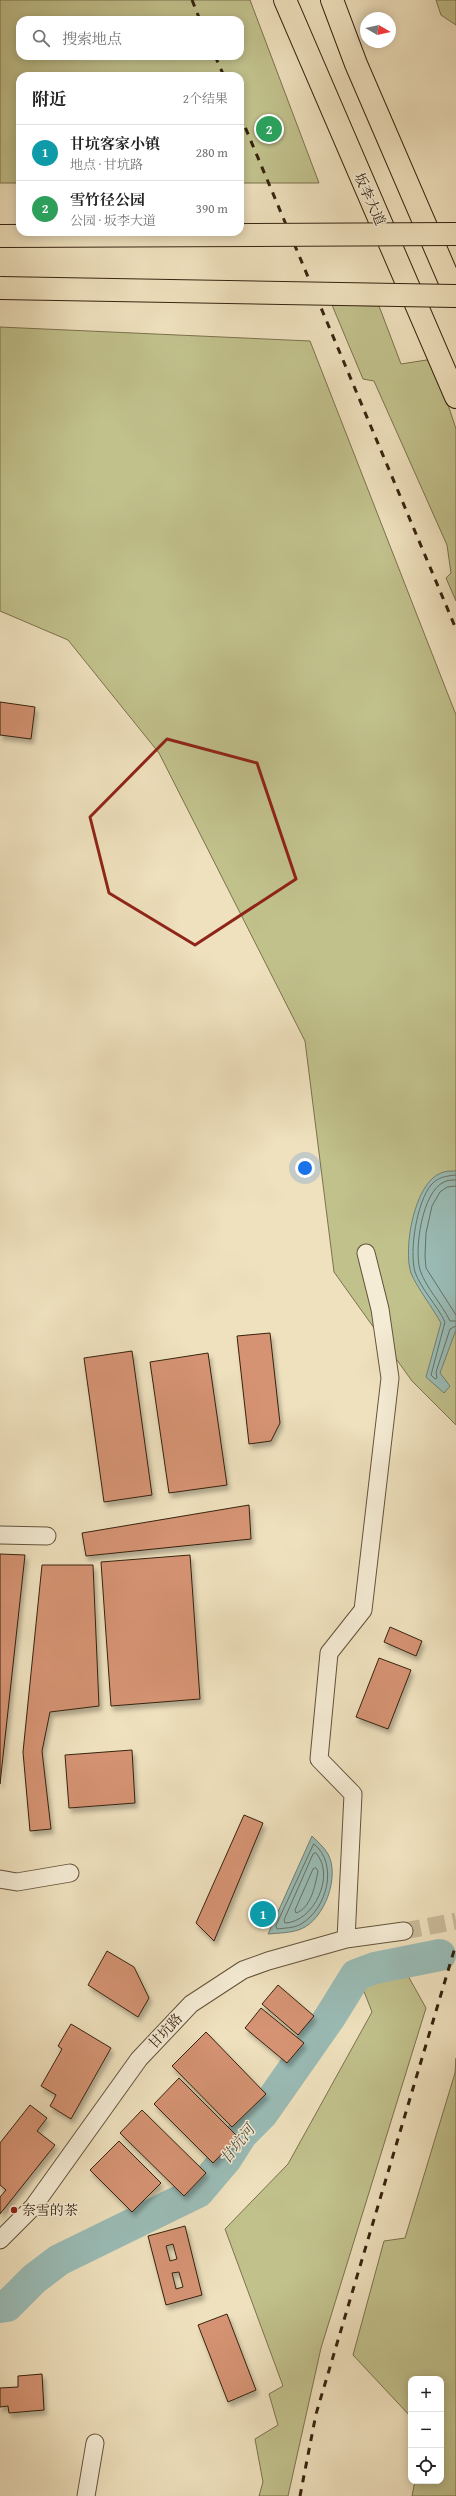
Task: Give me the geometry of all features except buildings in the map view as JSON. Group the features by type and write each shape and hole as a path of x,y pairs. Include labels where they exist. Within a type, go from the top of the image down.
{"main road":[{"name":"坂李大道","path":"284,0 456,397"},
{"path":"0,288 456,296 356,64 332,0"},
{"path":"244,235 456,234"},
{"path":"0,236 16,236"}],"street":[{"path":"346,1938 352,1794 319,1759 329,1653 364,1610 390,1378 380,1309 366,1253"},
{"path":"0,1535 47,1536"},
{"path":"0,1879 17,1882 70,1874"},
{"name":"甘坑路","path":"0,2240 33,2207 139,2058 191,2004 243,1970 346,1938 404,1931"},
{"path":"86,2496 95,2443"}],"highlighted area":[{"path":"167,739 257,763 296,879 195,945 109,893 90,817"}],"green space":[{"path":"0,0 250,0 319,183 244,183 244,72 16,72 16,183 0,183"},
{"path":"436,0 456,0 456,25 441,15"},
{"path":"332,305 379,306 401,364 433,359 456,429 456,601 446,578 451,573 447,545 374,381 363,379"},
{"path":"0,327 310,341 456,715 456,1425 412,1381 334,1272 305,1041 159,753 68,640 0,611"},
{"path":"385,1972 407,1974 426,2008 321,2348 288,2496 259,2496 263,2482 255,2439 278,2425 269,2394 283,2386 225,2229 288,2164 372,2012 360,1981"},
{"path":"456,2058 456,2496 412,2496 414,2484 444,2484 444,2376 408,2376 408,2414 353,2355 384,2241 405,2238 455,2073"}],"water":[{"path":"446,1171 456,1171 456,1330 440,1373 450,1386 444,1393 426,1377 441,1323 411,1273 409,1249 413,1218 424,1189 432,1179 441,1173"},
{"path":"312,1836 326,1851 331,1863 331,1885 328,1896 323,1907 310,1924 301,1929 289,1932 268,1934"}],"waterway":[{"name":"甘坑河","path":"0,2307 7,2306 34,2279 59,2260 198,2192 226,2159 242,2134 262,2114 330,2017 356,1975 375,1968 440,1955"}],"tunnel":[{"path":"404,1931 456,1921"}],"railway":[{"path":"192,0 198,16"},
{"path":"217,60 222,72"},
{"path":"244,125 456,629"},
{"path":"300,2496 316,2414 456,1944"}],"place":[{"name":"雪竹径公园","path":"269,129"},
{"name":"甘坑客家小镇","path":"263,1914"},
{"name":"奈雪的茶","path":"14,2210"}]}
